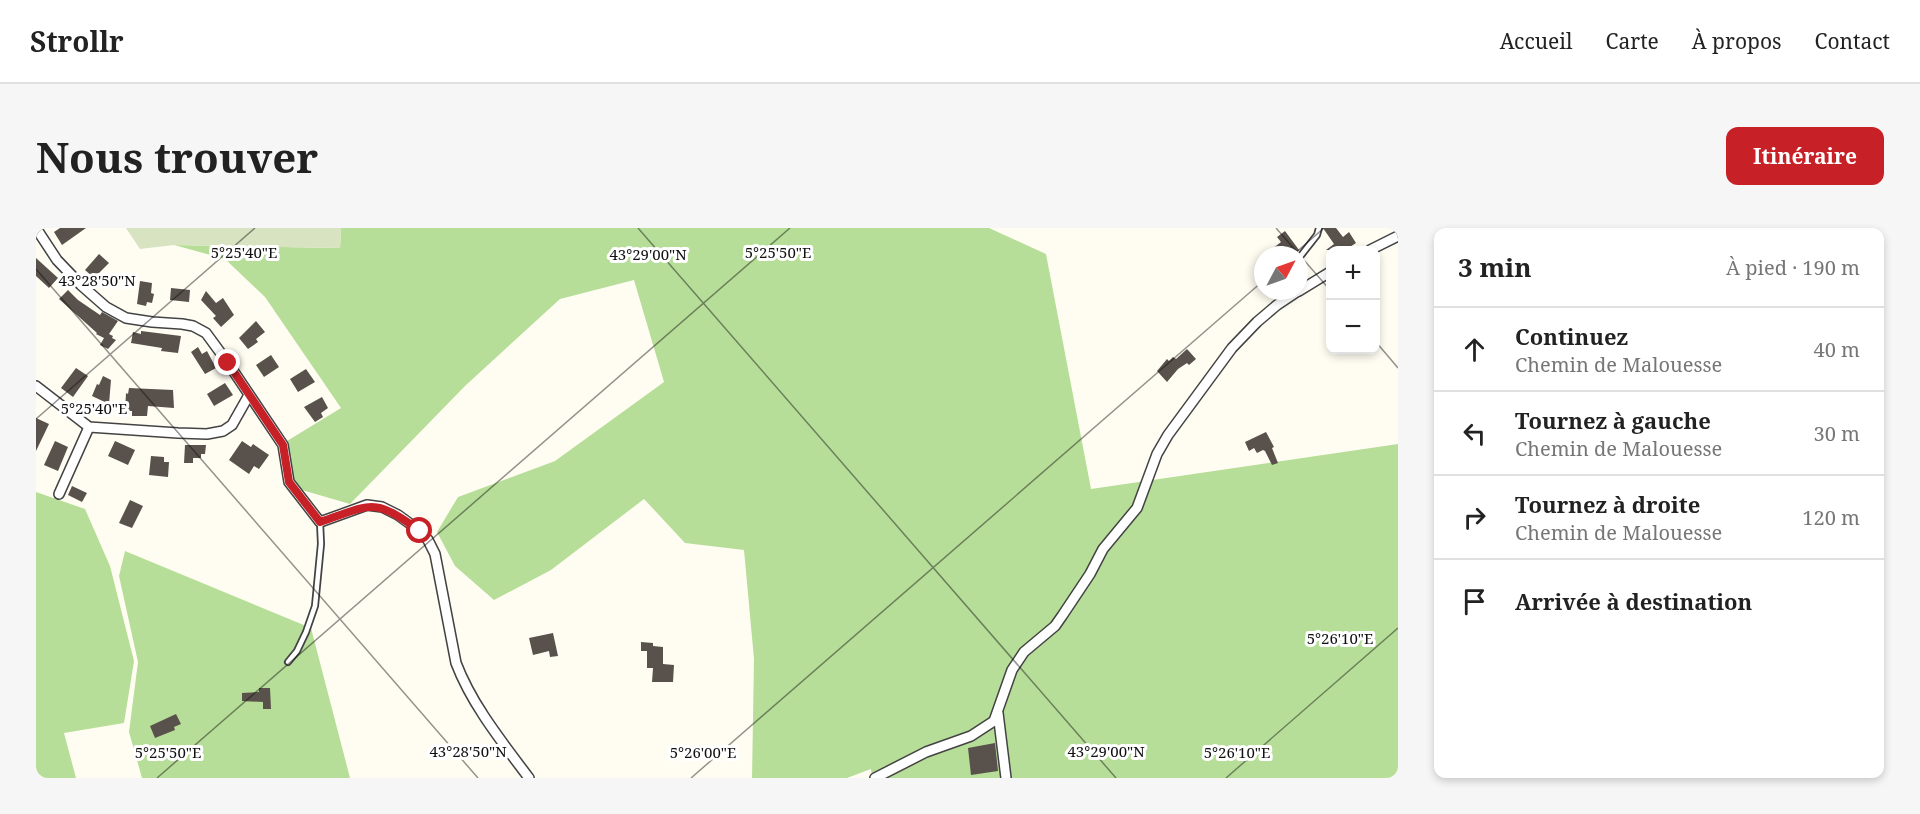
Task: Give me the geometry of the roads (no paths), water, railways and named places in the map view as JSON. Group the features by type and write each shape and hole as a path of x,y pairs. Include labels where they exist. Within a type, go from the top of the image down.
{"street":[{"path":"36,228 57,260 106,307 126,318 193,326 206,333 283,445 289,482 320,522 367,505 382,507 420,531 435,554 456,663 462,678 504,744 529,778"},
{"path":"1378,246 1398,236"},
{"path":"1308,285 1326,274"},
{"path":"875,778 926,752 971,736 994,721 1012,670 1024,652 1062,616 1090,574 1103,549 1137,508 1157,454 1168,435 1232,348 1257,322 1284,300"},
{"path":"36,386 89,427 207,434 223,431 232,425 249,395"},
{"path":"59,494 89,427"},
{"path":"998,713 1006,778"}],"lane":[{"path":"1308,246 1317,235 1319,228"},
{"path":"288,662 297,651 315,606 321,544 320,522"}]}
